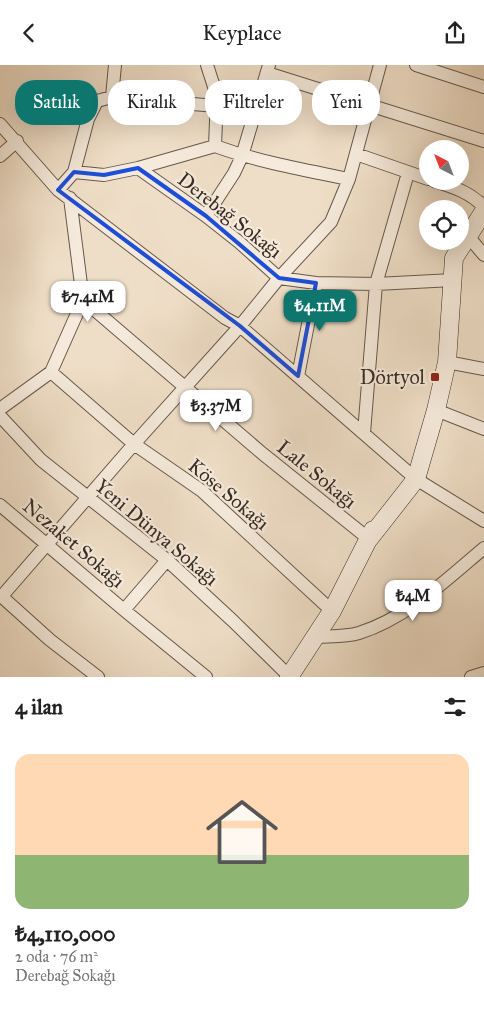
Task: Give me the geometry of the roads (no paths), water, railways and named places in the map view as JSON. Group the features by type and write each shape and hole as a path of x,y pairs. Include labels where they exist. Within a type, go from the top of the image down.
{"street":[{"path":"114,80 115,65"},
{"path":"207,65 212,80"},
{"path":"376,80 380,65"},
{"path":"416,65 484,87"},
{"path":"206,216 234,173 242,156 268,69 312,85"},
{"path":"58,190 74,172 88,119 97,101 108,98"},
{"path":"380,108 484,141"},
{"path":"0,124 58,190 226,318 240,326 411,475 484,521"},
{"path":"215,146 216,125"},
{"path":"98,677 50,640 1,595 331,221 349,179 364,125"},
{"path":"0,156 16,141"},
{"path":"74,172 104,175 138,169 215,146 242,156 349,179"},
{"path":"356,154 419,176"},
{"name":"Derebağ Sokağı","path":"138,169 206,216 239,242 279,278 316,283 376,284 453,280"},
{"path":"364,433 376,284 408,173"},
{"path":"459,190 472,196 484,209 469,234"},
{"path":"0,409 50,372 83,300 70,198"},
{"path":"469,237 484,255"},
{"path":"290,677 332,611 369,539 411,475 436,410 447,362 454,258 459,250"},
{"path":"298,376 316,283"},
{"name":"Lale Sokağı","path":"83,300 263,454 369,539"},
{"path":"447,362 484,369"},
{"name":"Köse Sokağı","path":"50,372 134,444 202,491 332,611"},
{"path":"436,410 484,429"},
{"name":"Yeni Dünya Sokağı","path":"0,416 41,460 167,560 290,677"},
{"name":"Nezaket Sokağı","path":"0,505 206,677"},
{"path":"316,637 358,634 394,618 432,592 484,548"},
{"name":"Nezaket Sokağı","path":"124,610 167,560"},
{"path":"471,677 484,673"}],"place":[{"name":"Dörtyol","path":"435,377"}]}
